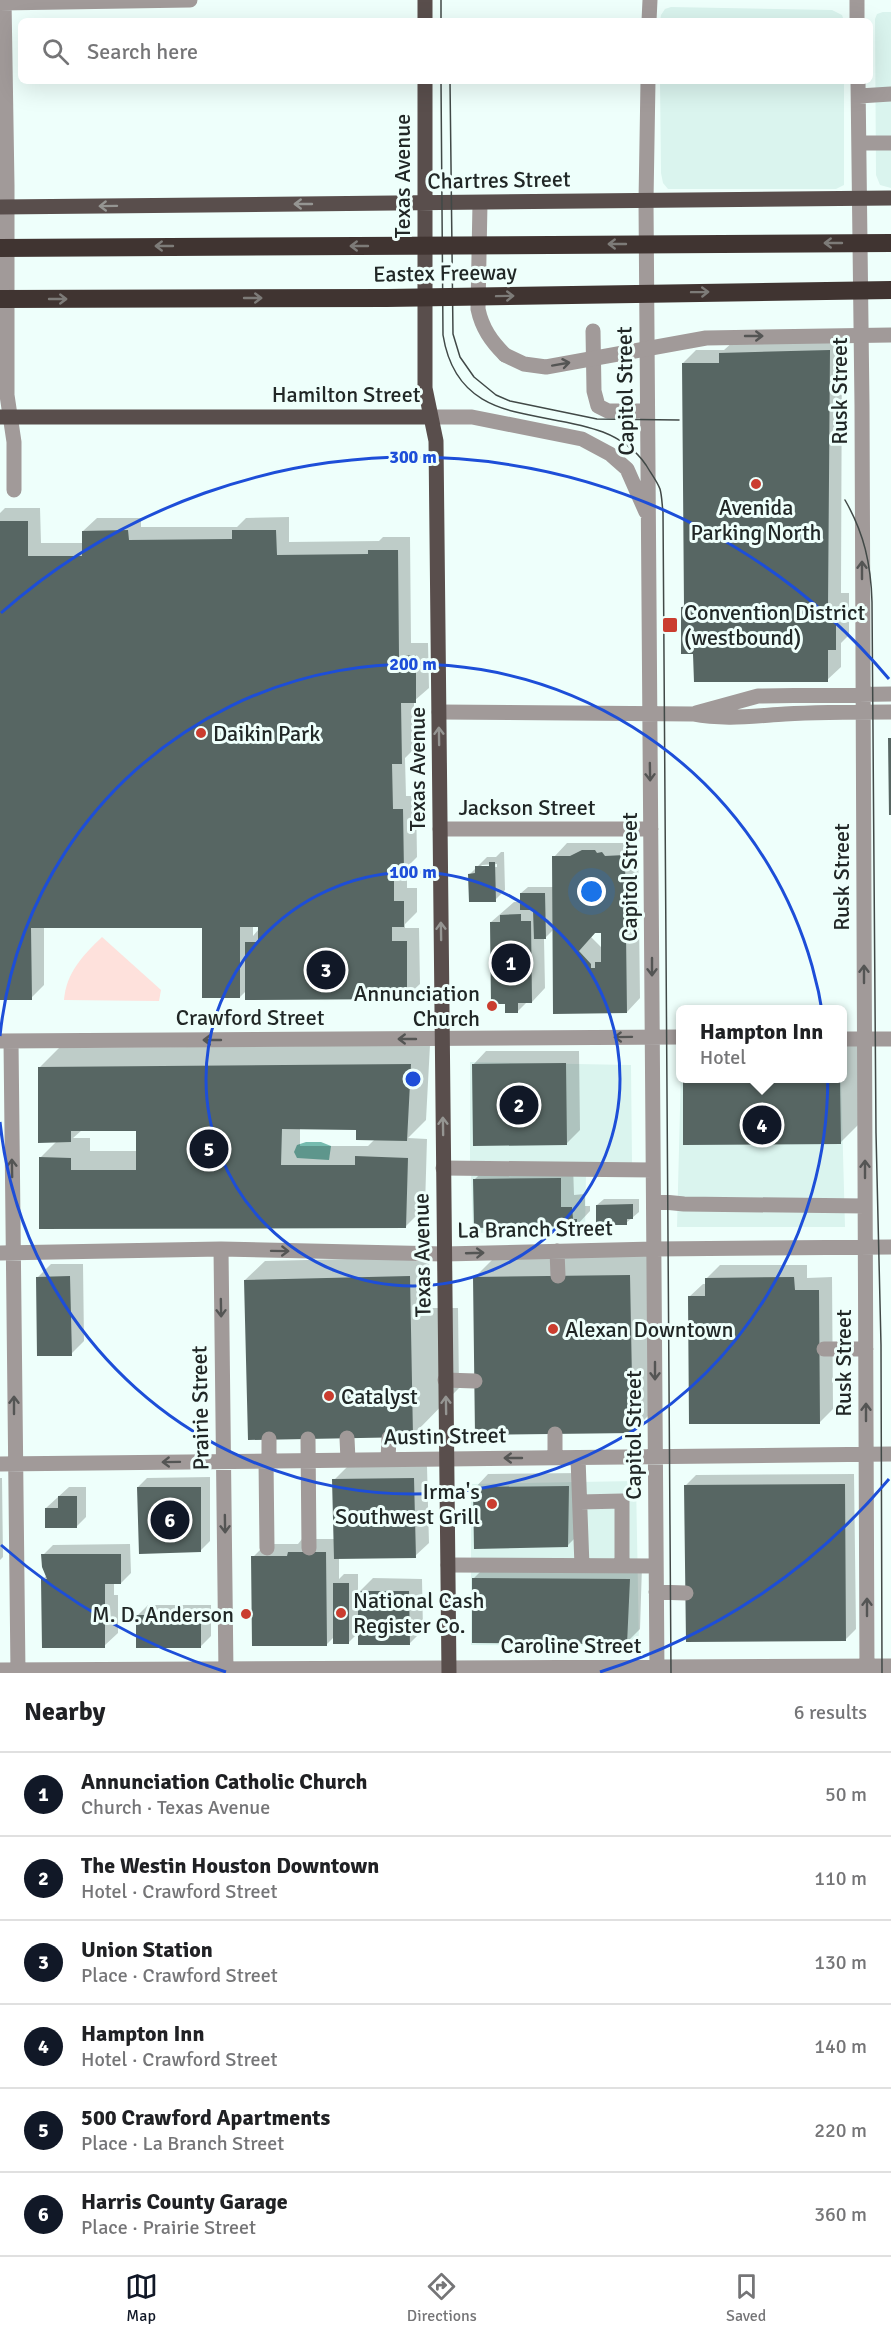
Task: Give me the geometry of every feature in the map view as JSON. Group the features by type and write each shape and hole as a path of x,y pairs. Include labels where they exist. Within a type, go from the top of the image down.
{"highway":[{"name":"Eastex Freeway","path":"0,248 891,243"},
{"name":"Eastex Freeway","path":"0,299 387,298 891,290"}],"main road":[{"path":"425,0 425,18"},
{"name":"Texas Avenue","path":"425,84 425,388 436,441 448,1670"},
{"name":"Chartres Street","path":"4,207 891,198"},
{"name":"Hamilton Street","path":"5,417 431,417"}],"street":[{"path":"14,490 14,442 5,417 7,385 3,2 190,0"},
{"path":"649,18 650,0"},
{"path":"857,0 857,18"},
{"name":"Capitol Street","path":"648,84 647,411 657,1670"},
{"path":"858,89 891,94"},
{"name":"Rusk Street","path":"858,89 861,198 867,1669"},
{"path":"859,142 891,143"},
{"path":"480,203 478,309 482,324 488,336 506,355 524,364 546,367 706,338 891,335"},
{"path":"593,331 595,399 598,406 608,411 647,411"},
{"name":"Hamilton Street","path":"431,417 472,417 582,439 610,454 627,469 648,518"},
{"path":"693,714 758,696 891,694"},
{"path":"439,712 650,713 693,714 714,718 891,712"},
{"name":"Jackson Street","path":"440,830 651,829"},
{"name":"Crawford Street","path":"5,1041 676,1037"},
{"path":"847,1039 891,1039"},
{"path":"5,1041 7,1464 18,1672"},
{"path":"443,1168 653,1170"},
{"path":"654,1201 684,1204 865,1206"},
{"name":"La Branch Street","path":"7,1253 221,1250 444,1254 891,1247"},
{"name":"Prairie Street","path":"221,1250 226,1671"},
{"path":"557,1251 558,1276"},
{"path":"824,1349 866,1349"},
{"path":"446,1380 475,1381"},
{"path":"555,1434 555,1457"},
{"path":"388,1459 389,1437"},
{"path":"347,1438 348,1460"},
{"path":"267,1548 269,1439"},
{"path":"308,1439 309,1548"},
{"name":"Austin Street","path":"7,1464 891,1454"},
{"path":"578,1458 582,1566"},
{"path":"580,1503 622,1502 622,1566"},
{"path":"448,1565 656,1566"},
{"path":"656,1592 686,1593"},
{"name":"Caroline Street","path":"0,1670 18,1672 657,1670 867,1669 891,1666"}],"shaded area":[{"path":"671,7 832,10 842,15 843,18 660,18 665,9"},
{"path":"891,12 891,188 880,185 876,175 875,19 877,14"},
{"path":"660,84 844,84 844,185 836,189 668,189 663,183"},
{"path":"102,937 161,990 159,1001 64,1000 65,990 72,973 82,958"},
{"path":"470,1062 631,1065 632,1163 470,1161"},
{"path":"681,1083 841,1083 845,1227 677,1227"},
{"path":"306,1142 321,1142 331,1146 329,1160 297,1158 294,1152 297,1145"},
{"path":"586,1173 585,1231 473,1233 471,1174"},
{"path":"636,1481 639,1646 471,1645 471,1484"}],"building":[{"name":"Avenida Parking North","path":"830,350 828,606 836,606 836,650 828,650 828,682 694,682 693,654 681,654 681,607 684,607 682,363 719,363 719,353"},
{"name":"Daikin Park","path":"0,521 28,521 28,556 82,556 82,531 128,530 129,540 232,539 232,530 276,530 277,555 368,554 368,550 398,550 399,656 416,655 416,703 401,703 402,764 392,764 393,809 403,809 404,872 394,872 394,901 404,901 404,927 392,927 392,941 407,941 407,999 245,1000 245,942 258,942 258,927 240,927 240,998 202,998 202,928 31,928 32,1000 0,1000"},
{"path":"888,738 891,738 891,815 889,815"},
{"path":"582,850 595,850 597,853 602,852 605,856 625,855 627,1013 553,1014 552,856 570,856","holes":["595,933 601,933 601,962 595,962 595,968 591,968 591,964 579,951"]},
{"path":"489,862 495,862 496,902 469,902 468,874 475,873 475,866 489,866"},
{"path":"520,893 545,893 546,939 534,939 533,910 520,910"},
{"path":"521,914 521,921 531,921 532,1003 518,1003 518,1013 505,1013 505,1004 491,1004 490,922 500,922 500,915"},
{"path":"566,1063 567,1145 473,1146 472,1064"},
{"path":"411,1064 407,1141 356,1140 356,1130 282,1129 281,1165 355,1165 355,1156 408,1158 406,1228 39,1229 39,1157 71,1158 71,1170 136,1170 136,1131 71,1131 71,1142 38,1143 38,1067"},
{"path":"683,1083 840,1083 841,1144 683,1145"},
{"path":"561,1178 561,1207 572,1207 573,1219 577,1219 577,1226 474,1228 473,1179"},
{"path":"633,1204 633,1219 627,1219 627,1225 596,1225 596,1205"},
{"name":"Alexan Downtown","path":"630,1275 633,1433 475,1435 473,1277"},
{"path":"70,1276 72,1356 37,1356 36,1277"},
{"path":"410,1276 413,1437 248,1440 244,1280"},
{"path":"794,1277 795,1290 819,1290 820,1424 689,1424 688,1296 705,1296 705,1278"},
{"path":"414,1478 416,1558 334,1559 332,1479"},
{"path":"845,1484 846,1641 686,1642 684,1485"},
{"path":"569,1486 568,1547 474,1549 473,1487"},
{"path":"137,1487 201,1487 201,1552 139,1554"},
{"path":"58,1496 77,1496 77,1528 45,1528 45,1508 58,1508"},
{"path":"288,1552 326,1552 327,1646 252,1646 251,1556 287,1556"},
{"path":"41,1554 121,1554 121,1584 105,1584 105,1648 42,1648 41,1579 47,1579 42,1567"},
{"path":"472,1578 630,1579 627,1644 472,1643"},
{"name":"National Cash Register Co.","path":"333,1583 349,1583 349,1644 333,1644"},
{"path":"358,1591 409,1591 410,1645 358,1645"},
{"path":"136,1615 201,1615 201,1648 136,1648"}],"tram line":[{"path":"441,0 441,18"},
{"path":"441,84 443,335 455,371 475,394 502,408 595,429 623,442 646,465 659,486 661,495 663,512 671,1673"},
{"path":"450,84 453,334 460,357 474,377 496,395 510,401 597,419 679,420"},
{"path":"845,500 862,537 870,575 872,602 876,1133 881,1345 882,1673"}],"place":[{"name":"Avenida Parking North","path":"756,484"},
{"name":"Convention District (westbound)","path":"670,625"},
{"name":"Daikin Park","path":"201,733"},
{"name":"Annunciation Catholic Church","path":"511,963"},
{"name":"Union Station","path":"326,970"},
{"name":"Annunciation Church","path":"492,1006"},
{"name":"The Westin Houston Downtown","path":"519,1105"},
{"name":"Hampton Inn","path":"762,1125"},
{"name":"500 Crawford Apartments","path":"209,1149"},
{"name":"Alexan Downtown","path":"553,1329"},
{"name":"Catalyst","path":"329,1396"},
{"name":"Irma's Southwest Grill","path":"492,1504"},
{"name":"Harris County Garage","path":"170,1520"},
{"name":"National Cash Register Co.","path":"341,1613"},
{"name":"M. D. Anderson","path":"246,1614"}]}
